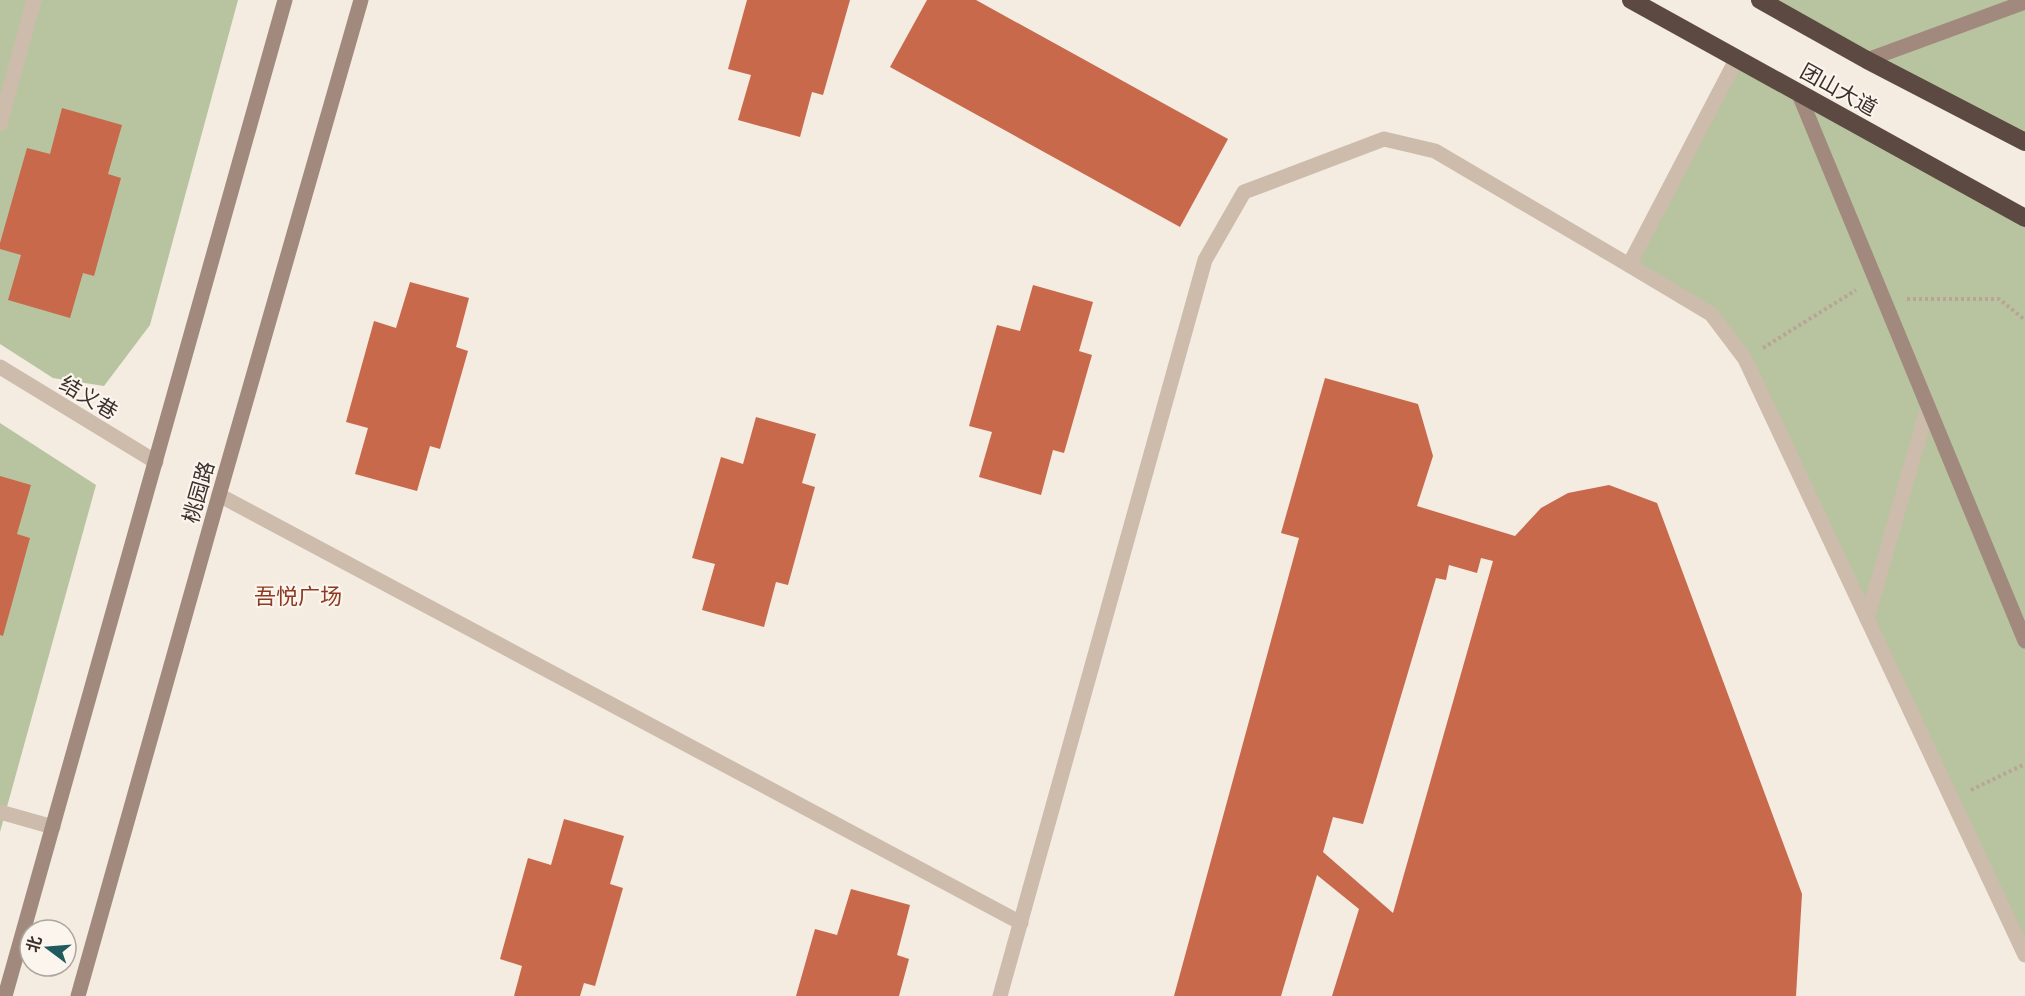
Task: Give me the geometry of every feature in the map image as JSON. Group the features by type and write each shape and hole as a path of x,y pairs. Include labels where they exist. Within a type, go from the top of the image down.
{"highway":[{"name":"团山大道","path":"1631,0 2025,218"},
{"name":"团山大道","path":"1760,0 1867,60 2025,142"}],"main road":[{"path":"5,996 285,0"},
{"name":"桃园路","path":"78,996 361,0"},
{"path":"1867,60 2025,2"},
{"path":"1797,92 2025,641"}],"street":[{"path":"0,124 34,0"},
{"path":"1629,265 1737,58"},
{"path":"1000,996 1205,260 1244,192 1384,140 1435,151 1712,314 1745,359 2025,956"},
{"name":"结义巷","path":"0,367 156,462"},
{"path":"1867,619 1928,406"},
{"path":"219,495 1020,923"},
{"path":"0,812 53,827"}],"path":[{"path":"1745,359 1875,278"},
{"path":"1883,299 1999,299 2025,320"},
{"path":"1951,799 2025,764"}],"green space":[{"path":"0,0 238,0 150,325 104,386 53,378 0,344"},
{"path":"1760,0 2022,0 2025,2 2025,143"},
{"path":"1737,58 2025,218 2025,955 1745,359 1711,314 1629,265"},
{"path":"0,423 96,485 0,832"}],"building":[{"path":"747,0 850,0 823,95 812,92 800,137 738,120 751,75 728,69"},
{"path":"927,0 976,0 1228,139 1180,227 890,67"},
{"path":"62,108 122,125 108,174 121,178 94,276 83,273 70,318 8,300 21,255 0,249 27,148 50,154"},
{"path":"410,282 469,298 456,347 468,351 440,449 430,446 417,491 355,474 368,428 346,422 374,321 396,328"},
{"path":"1033,285 1093,302 1079,351 1092,355 1064,453 1053,450 1041,495 979,477 992,432 969,426 997,325 1020,331"},
{"path":"1325,378 1418,404 1433,456 1417,506 1515,536 1541,508 1568,493 1609,485 1657,503 1802,894 1796,996 1332,996 1359,909 1317,875 1281,996 1174,996 1299,538 1281,533","holes":["1481,558 1493,561 1393,913 1323,852 1333,817 1363,824 1436,578 1446,580 1449,565 1477,573"]},
{"path":"756,417 816,434 802,483 815,487 788,585 776,582 764,627 702,610 715,564 692,558 721,457 743,464"},
{"path":"0,476 31,485 17,534 30,538 3,636 0,635"},
{"path":"564,819 624,836 610,884 623,888 595,986 584,983 580,996 514,996 522,966 500,959 528,858 551,865"},
{"path":"851,889 910,905 897,955 909,959 899,996 796,996 815,929 837,935"}],"district":[{"name":"吾悦广场","path":"298,596"}]}
